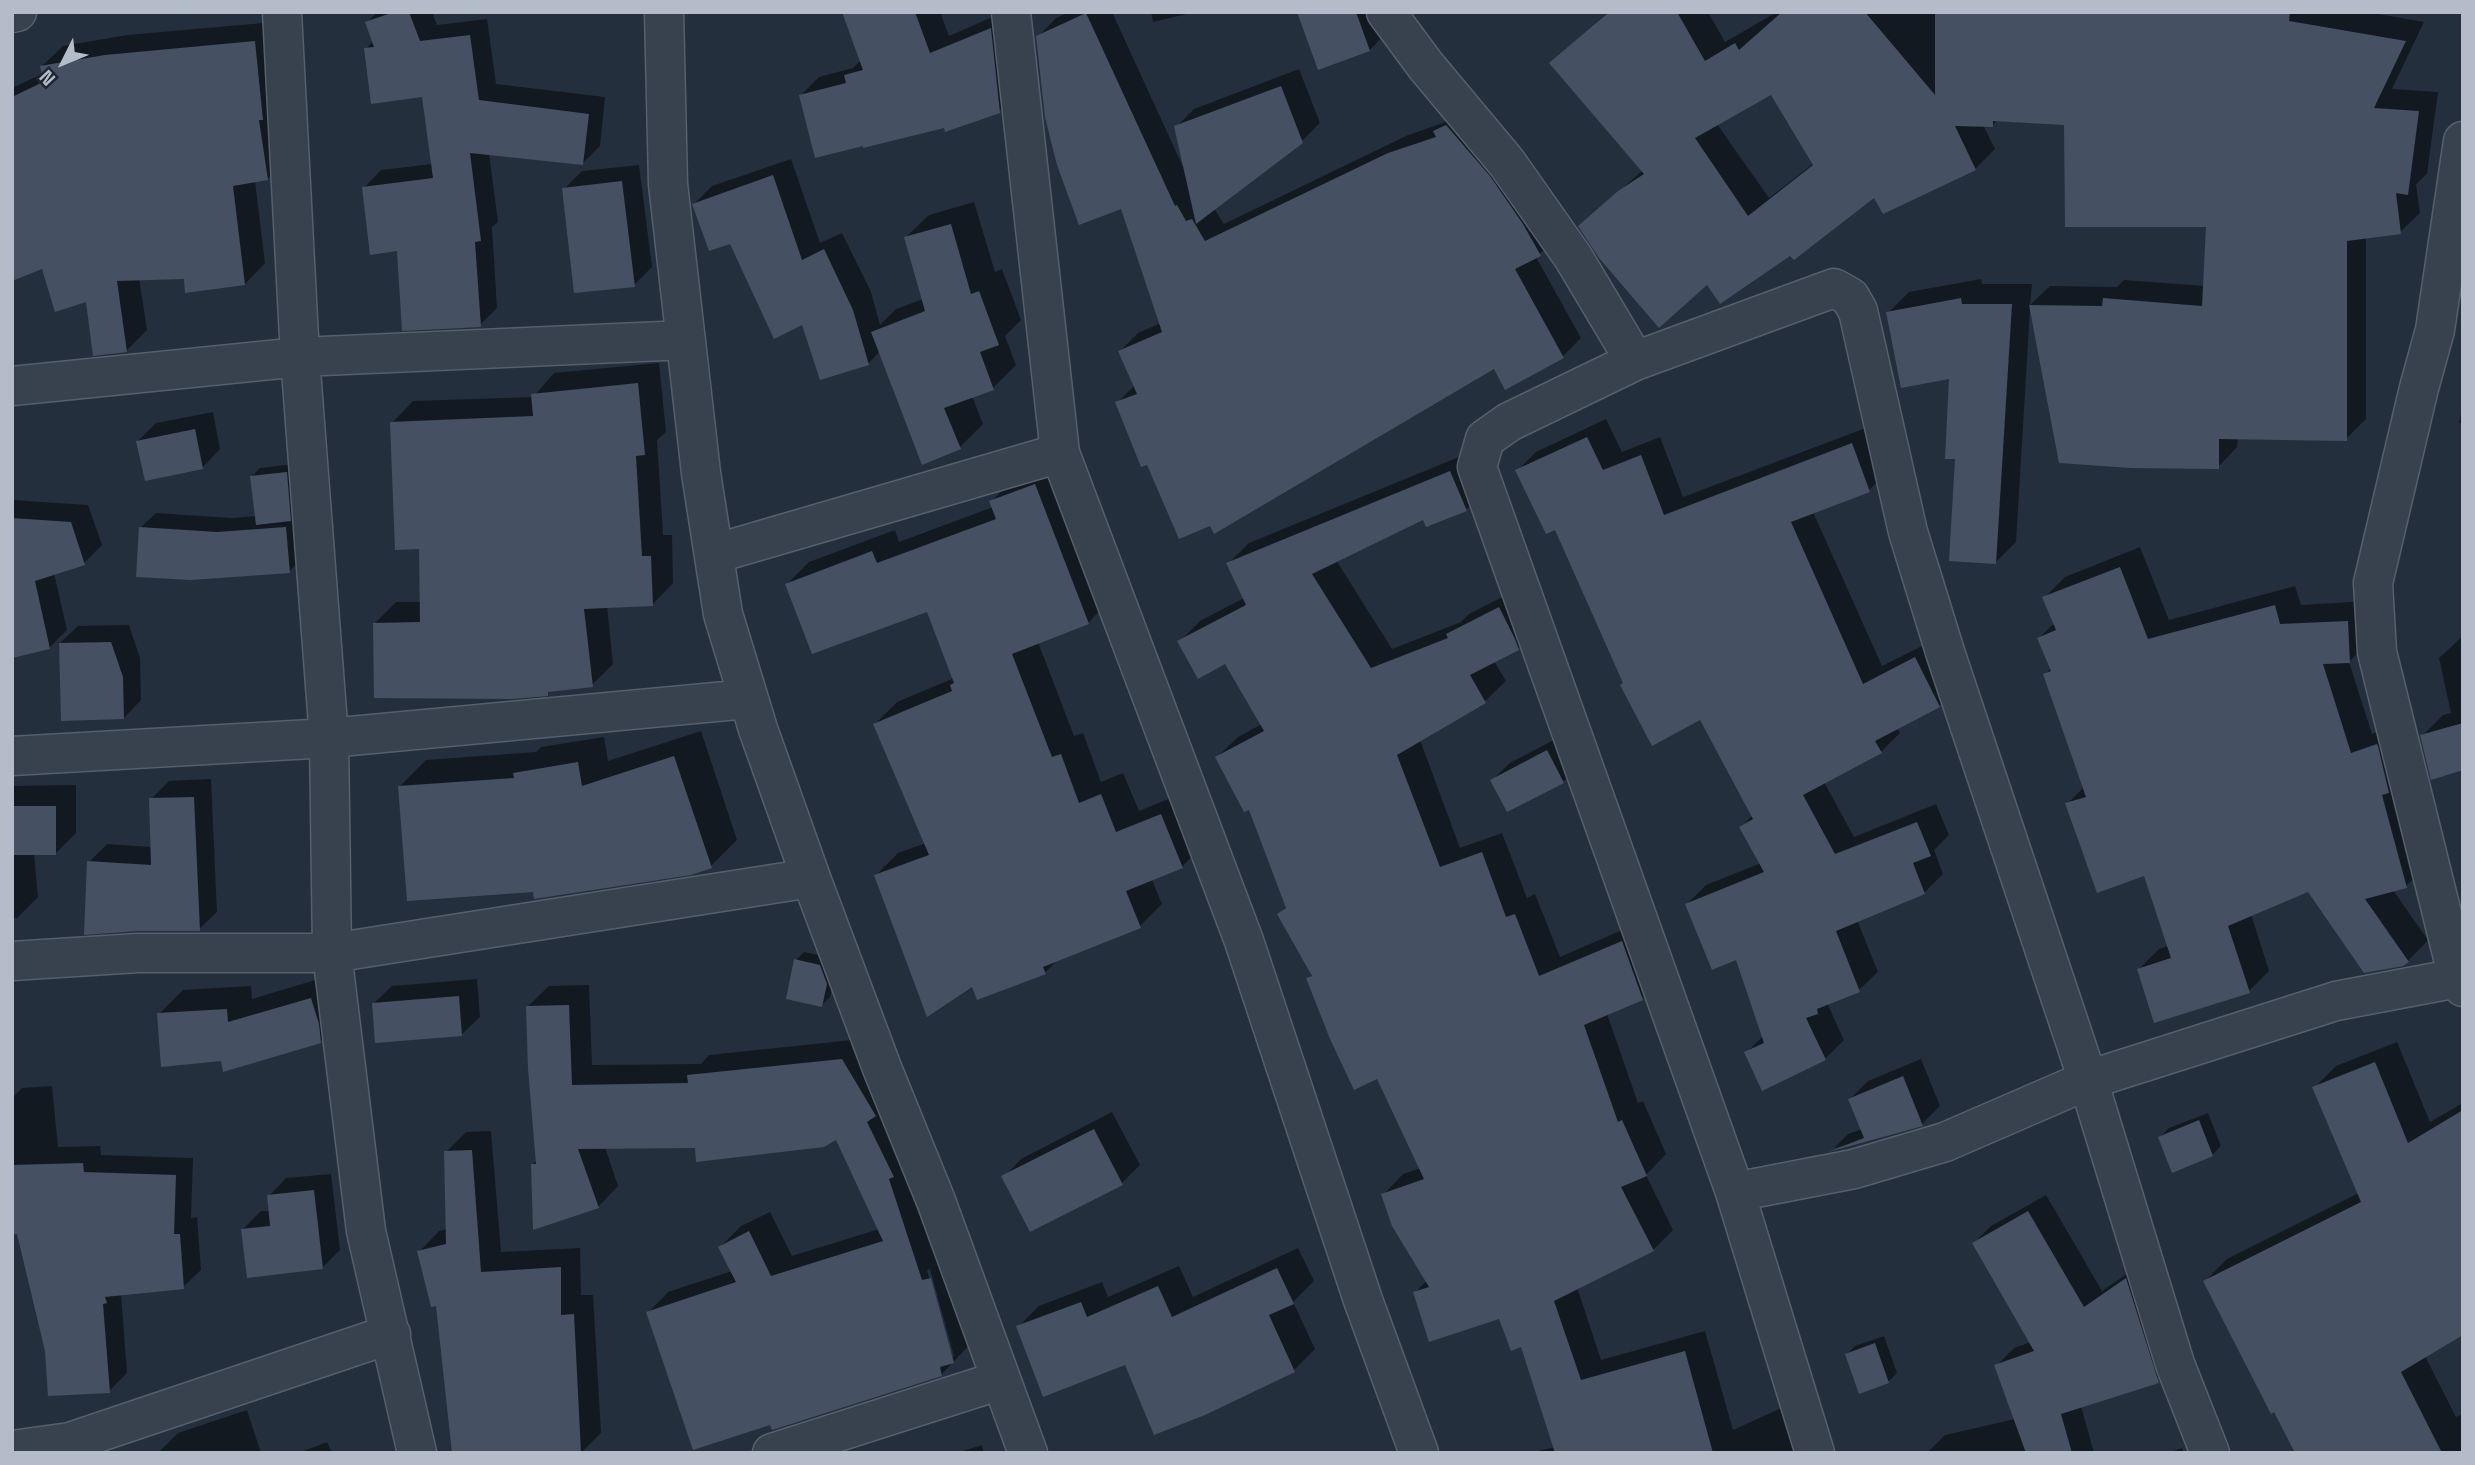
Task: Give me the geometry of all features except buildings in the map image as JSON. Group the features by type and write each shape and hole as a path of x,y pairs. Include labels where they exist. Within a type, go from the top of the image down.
{"street":[{"path":"282,12 300,357 329,738 332,953 366,1231 418,1453"},
{"path":"664,12 668,184 713,554 723,614 748,698 811,878 882,1068 936,1201 1028,1453"},
{"path":"1011,12 1060,453 1244,941 1363,1300 1419,1453"},
{"path":"1387,12 1426,66 1514,173 1573,257 1635,361"},
{"path":"1735,1192 1854,1169 1945,1142 2088,1080 2336,1001 2461,981 2377,652 2373,583 2435,330 2463,141"},
{"path":"1815,1453 1735,1192 1477,467 1485,439 1509,422 1635,361 1834,288 1850,297 1857,311 1912,544 2088,1080 2175,1364 2210,1453"},
{"path":"12,386 300,357 686,340"},
{"path":"713,554 1060,453"},
{"path":"12,756 329,738 748,698"},
{"path":"12,961 138,953 332,953 811,878"},
{"path":"12,1450 71,1448 391,1334"},
{"path":"772,1453 1000,1380"}]}
